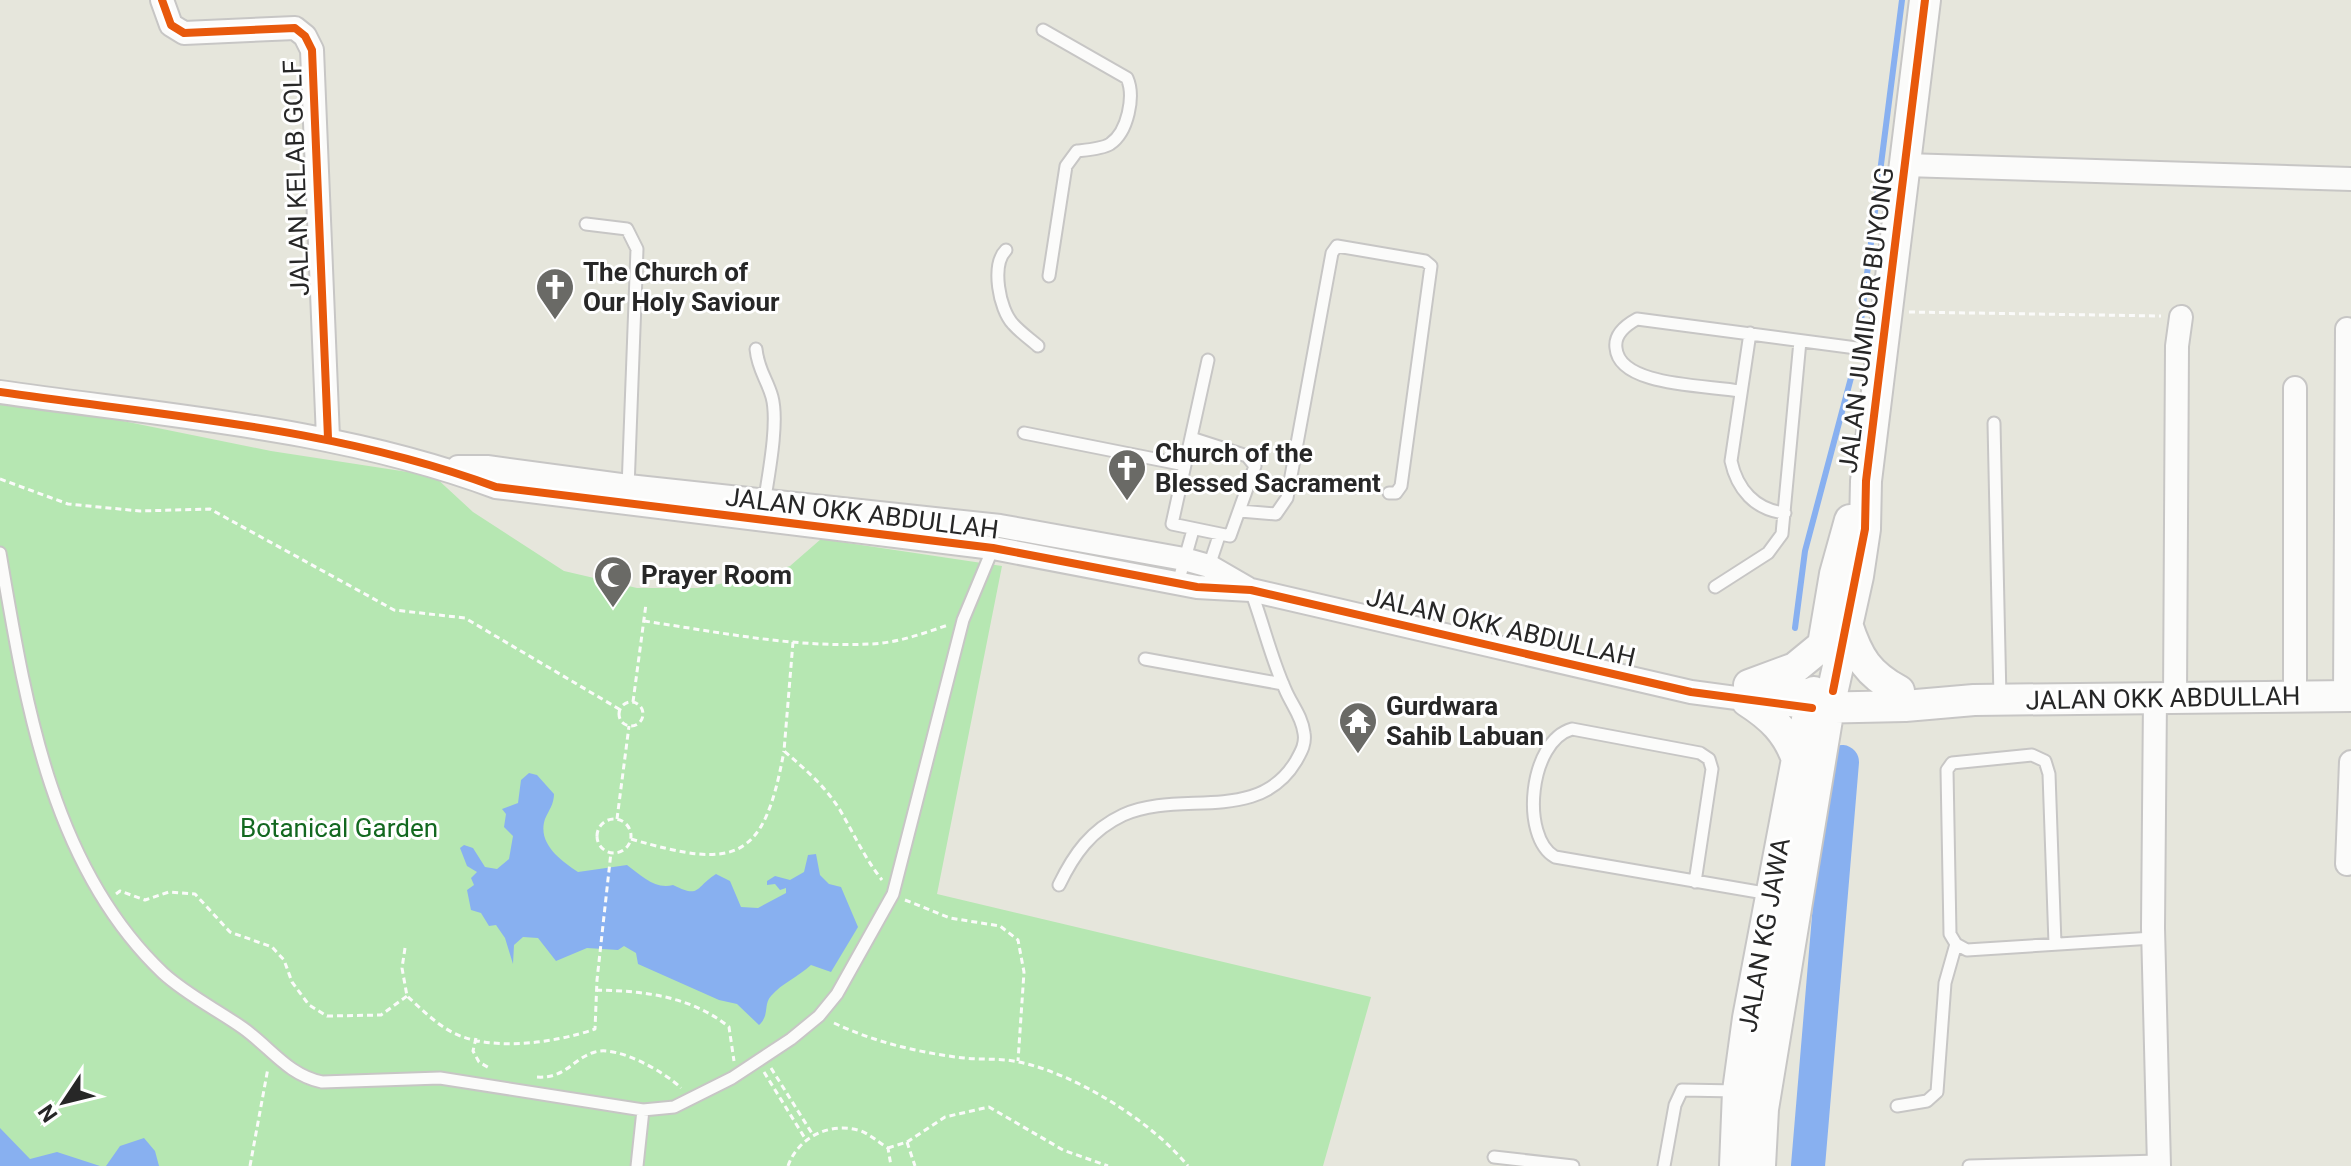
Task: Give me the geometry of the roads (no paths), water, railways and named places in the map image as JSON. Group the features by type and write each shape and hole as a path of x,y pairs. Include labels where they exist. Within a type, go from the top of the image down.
{"main road":[{"name":"JALAN JUMIDOR BUYONG","path":"1822,699 1847,624 1865,529 1866,481 1925,0"},
{"name":"JALAN JUMIDOR BUYONG","path":"1822,699 1823,645 1847,527 1866,481"},
{"path":"1823,645 1795,668 1748,693 1810,759 1845,730 1894,699 1860,660 1847,624"},
{"name":"JALAN OKK ABDULLAH","path":"1822,699 2348,696"},
{"name":"JALAN KG JAWA","path":"1760,1166 1763,1109 1810,759 1822,699"},
{"name":"JALAN KG JAWA","path":"1735,1166 1738,1091 1770,894 1810,759"}],"street":[{"name":"JALAN KELAB GOLF","path":"162,0 171,25 184,33 295,28 305,36 312,50 328,438"},
{"path":"1905,165 2351,179"},
{"path":"2159,1164 2153,938 2177,346 2181,317"},
{"path":"2347,329 2348,696"},
{"path":"2295,388 2295,697"},
{"name":"JALAN OKK ABDULLAH","path":"0,392 328,438 443,467 487,467 627,495 763,511 993,548 1178,583 1251,590 1691,692 1822,699"},
{"name":"JALAN OKK ABDULLAH","path":"763,511 1000,526 1184,559 1209,566 1251,590"},
{"path":"2347,864 2351,762"}],"lane":[{"path":"1043,30 1127,78 1133,90 1124,123 1109,145 1077,151 1066,166 1049,276"},
{"path":"586,224 627,229 637,249 627,495"},
{"path":"1240,511 1276,514 1287,498 1332,253 1337,246 1425,261 1431,266 1401,486 1396,493 1389,493"},
{"path":"1006,250 998,260 1005,312 1011,323 1038,346"},
{"path":"1739,391 1645,377 1629,371 1618,358 1615,344 1620,332 1637,319 1884,351"},
{"path":"1750,333 1731,448 1734,474 1749,497 1770,511 1785,513"},
{"path":"1715,587 1768,553 1782,534 1800,341"},
{"path":"756,349 759,370 769,388 774,408 763,511"},
{"path":"1191,438 1239,452 1252,461 1255,473 1230,536 1172,524 1208,360"},
{"path":"1987,700 1994,423"},
{"path":"1024,433 1185,465"},
{"path":"1178,583 1193,530"},
{"path":"1209,566 1219,536"},
{"path":"0,553 16,646 44,757 69,834 115,921 165,974 246,1030 303,1078 322,1082 440,1078 643,1110 674,1107 735,1077 819,1016 837,994 893,894 963,620 993,548"},
{"path":"1059,885 1080,846 1122,816 1142,809 1227,802 1273,788 1292,768 1303,749 1305,737 1251,590"},
{"path":"1145,659 1283,684"},
{"path":"1695,882 1712,769 1709,759 1700,753 1572,729 1557,736 1537,765 1533,799 1540,842 1545,852 1555,857 1695,882 1770,894"},
{"path":"2055,944 2049,774 2045,761 2032,755 1962,759 1952,763 1947,770 1950,934 1956,944 1967,950 2153,938"},
{"path":"1897,1106 1927,1101 1937,1092 1945,983 1956,944"},
{"path":"1664,1166 1675,1105 1682,1090 1738,1091"},
{"path":"637,1166 643,1110"},
{"path":"1494,1157 1573,1166"},
{"path":"1969,1166 2159,1164"}],"water":[{"path":"529,773 537,775 554,794 543,828 547,843 578,872 627,865 654,884 673,885 689,891 697,890 716,874 730,881 741,907 758,908 786,893 786,888 780,890 775,884 767,885 767,881 775,876 790,880 804,872 808,855 816,854 820,875 829,884 841,887 858,927 831,972 811,965 775,991 759,1025 737,1004 719,1000 638,964 636,953 624,946 618,950 587,948 556,961 538,938 523,937 514,945 513,964 505,938 496,925 489,926 481,913 471,910 467,890 474,885 471,878 477,872 467,866 460,848 464,845 473,848 485,867 497,869 509,859 513,836 504,827 506,814 502,809 518,803 521,780"},
{"path":"0,1128 30,1159 57,1152 100,1166 0,1166"},
{"path":"144,1138 155,1151 159,1166 106,1166 120,1146"}],"waterway":[{"path":"1861,321 1902,0"},
{"path":"1795,628 1805,551 1852,374"},
{"path":"1808,1166 1842,762"}],"place":[{"name":"The Church of Our Holy Saviour","path":"555,321"},
{"name":"Church of the Blessed Sacrament","path":"1127,502"},
{"name":"Prayer Room","path":"613,609"},
{"name":"Gurdwara Sahib Labuan","path":"1358,755"}],"park label":[{"name":"Botanical Garden","path":"339,828"}]}
